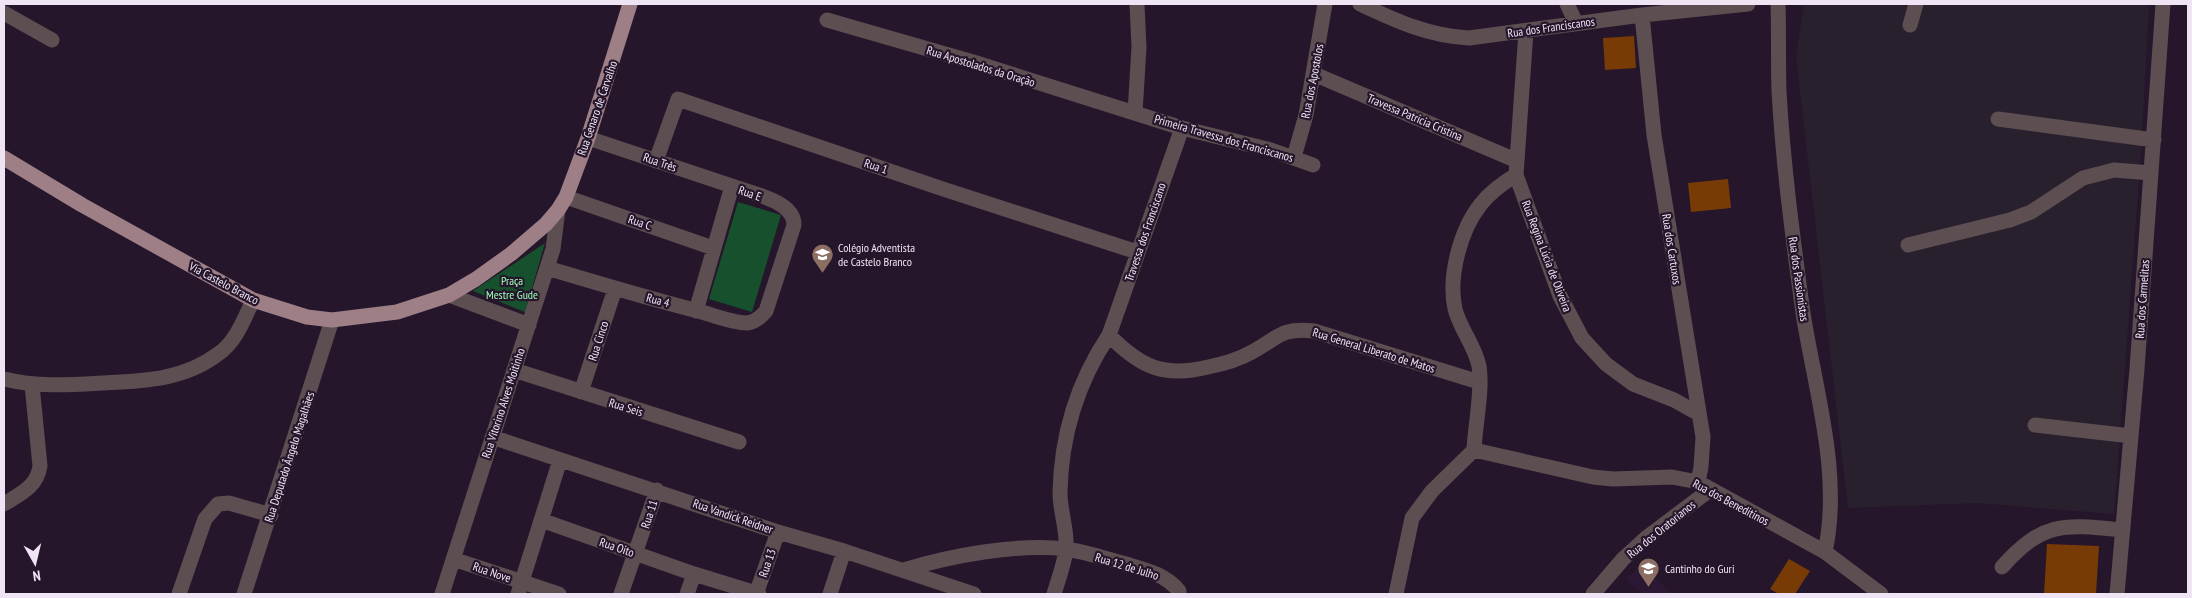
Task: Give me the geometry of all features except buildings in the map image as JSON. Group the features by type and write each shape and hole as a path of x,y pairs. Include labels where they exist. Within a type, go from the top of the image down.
{"main road":[{"name":"Rua Genaro de Carvalho","path":"558,210 566,197 588,138 630,4"},
{"name":"Via Castelo Branco","path":"4,158 253,300 307,317 332,320 397,312 449,294 511,254 546,224 558,210"}],"street":[{"path":"1135,113 1139,47 1137,4"},
{"name":"Rua dos Apostolos","path":"1294,157 1306,115 1325,4"},
{"name":"Rua dos Franciscanos","path":"1360,4 1414,29 1451,37 1469,38 1576,23 1748,4"},
{"path":"1567,4 1576,23"},
{"name":"Rua dos Passionistas","path":"1778,4 1779,89 1792,220 1804,313 1830,465 1831,510 1825,552"},
{"path":"1910,25 1916,4"},
{"name":"Rua dos Carmelitas","path":"2117,594 2131,436 2163,4"},
{"path":"4,14 52,40"},
{"name":"Rua dos Cartuxos","path":"1642,15 1654,135 1699,414 1703,445 1704,486"},
{"name":"Rua Apostolados da Oração","path":"827,20 973,62 1135,113"},
{"name":"Rua Regina Lúcia de Oliveira","path":"1526,31 1516,167 1560,296 1582,338 1594,352 1621,376 1633,384 1674,400 1699,414"},
{"name":"Travessa Patricia Cristina","path":"1314,74 1516,167"},
{"name":"Rua 1","path":"656,161 678,98 943,189 1138,252"},
{"name":"Primeira Travessa dos Franciscanos","path":"1135,113 1182,128 1294,157 1313,165"},
{"path":"1998,119 2154,140"},
{"name":"Travessa dos Franciscano","path":"1066,549 1060,493 1069,421 1079,388 1095,356 1109,335 1182,128"},
{"name":"Rua Três","path":"588,138 732,186"},
{"path":"1396,594 1412,518 1432,491 1474,450 1480,382 1479,365 1456,310 1453,295 1455,273 1461,244 1472,216 1516,167"},
{"path":"1908,245 2031,212 2083,178 2114,170 2151,173"},
{"name":"Rua E","path":"696,311 732,186 780,204 787,208 794,220 792,232 766,311"},
{"name":"Rua C","path":"566,197 713,248"},
{"name":"Rua Vitorino Alves Moitinho","path":"442,594 547,268 554,242 558,210"},
{"name":"Rua 4","path":"547,268 615,289 748,323 761,317 766,311"},
{"name":"Rua Cinco","path":"581,392 615,289"},
{"path":"449,294 529,325"},
{"path":"4,379 43,386 142,382 171,377 219,354 231,341 253,300"},
{"name":"Rua Deputado Ângelo Magalhães","path":"244,594 271,515 332,320"},
{"name":"Rua General Liberato de Matos","path":"1109,335 1141,362 1157,370 1191,372 1231,362 1283,333 1294,330 1314,331 1480,382"},
{"name":"Rua Seis","path":"514,370 739,442"},
{"path":"4,504 25,491 39,476 40,466 32,385"},
{"path":"2035,425 2131,436"},
{"name":"Rua Vandick Reidner","path":"492,437 778,532 904,570 936,588 974,594"},
{"name":"Rua dos Beneditinos","path":"1474,450 1593,477 1613,479 1672,477 1704,486 1825,552 1881,594"},
{"path":"520,588 560,460"},
{"name":"Rua dos Oratorianos","path":"1592,594 1646,538 1704,486"},
{"name":"Rua 11","path":"621,594 656,490"},
{"path":"179,594 205,519 212,510 222,502 229,502 271,515"},
{"name":"Rua Oito","path":"541,520 757,594"},
{"path":"2002,567 2020,547 2045,531 2061,527 2122,530"},
{"name":"Rua 13","path":"757,594 778,532"},
{"name":"Rua 12 de Julho","path":"904,570 933,561 971,555 1028,549 1066,549 1153,572 1173,584 1179,591 1179,594"},
{"path":"1054,594 1066,549"},
{"path":"830,594 844,551"},
{"name":"Rua Nove","path":"453,559 520,588 560,594"},
{"path":"687,594 694,574"}],"shaded area":[{"path":"1804,4 2149,4 2141,153 2114,514 1977,503 1848,508 1796,56"},
{"name":"Cantinho do Guri","path":"1642,564 1671,594 1642,594 1626,579"}],"green space":[{"path":"738,202 781,215 752,312 709,299"},
{"name":"Praça Mestre Gude","path":"545,243 525,312 473,291"}],"place":[{"name":"Colégio Adventista de Castelo Branco","path":"822,273"},
{"name":"Cantinho do Guri","path":"1649,587"}]}
